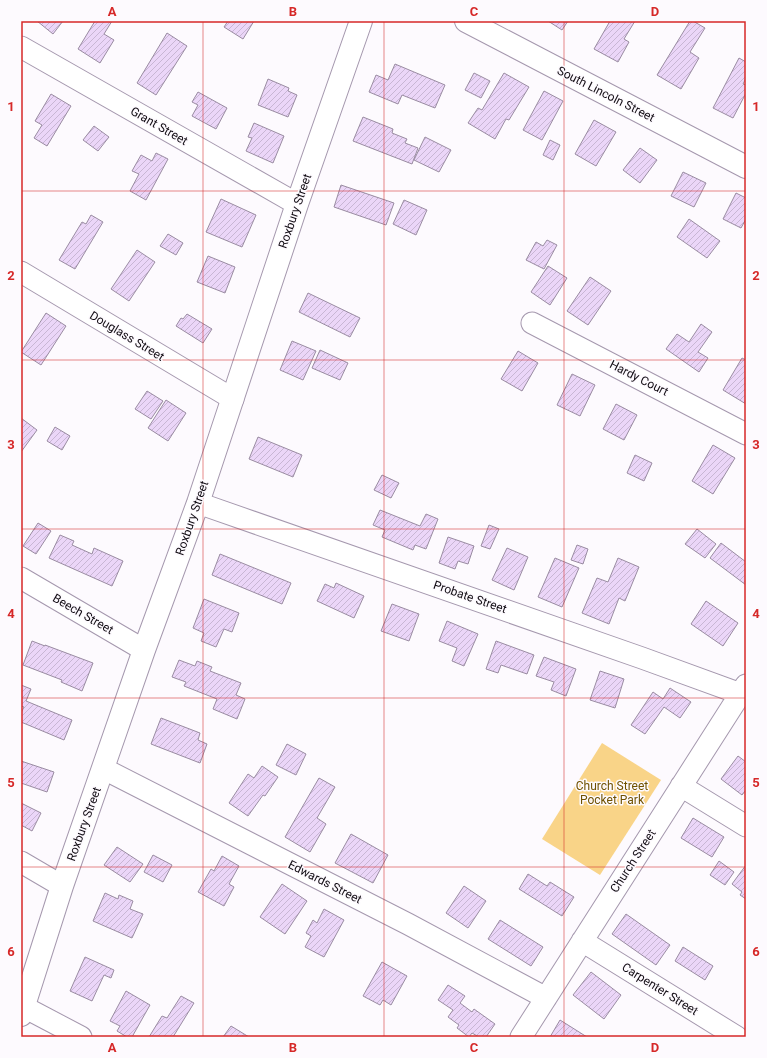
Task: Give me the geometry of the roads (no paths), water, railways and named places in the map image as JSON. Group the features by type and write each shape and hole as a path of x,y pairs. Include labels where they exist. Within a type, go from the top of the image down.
{"street":[{"name":"Roxbury Street","path":"22,1011 62,886 104,769 144,650 198,503 297,204 361,21"},
{"name":"South Lincoln Street","path":"466,21 746,167"},
{"name":"Grant Street","path":"21,47 297,204"},
{"name":"Douglass Street","path":"21,272 232,399"},
{"name":"Hardy Court","path":"532,324 746,434"},
{"name":"Probate Street","path":"198,503 613,648 743,689"},
{"name":"Beech Street","path":"21,578 144,650"},
{"name":"Church Street","path":"521,1037 743,689"},
{"name":"Edwards Street","path":"104,769 408,924 546,998"},
{"path":"682,786 746,826"},
{"path":"21,862 62,886"},
{"name":"Carpenter Street","path":"582,941 737,1037"},
{"path":"22,1011 81,1037"}],"park label":[{"name":"Church Street Pocket Park","path":"612,793"}]}
